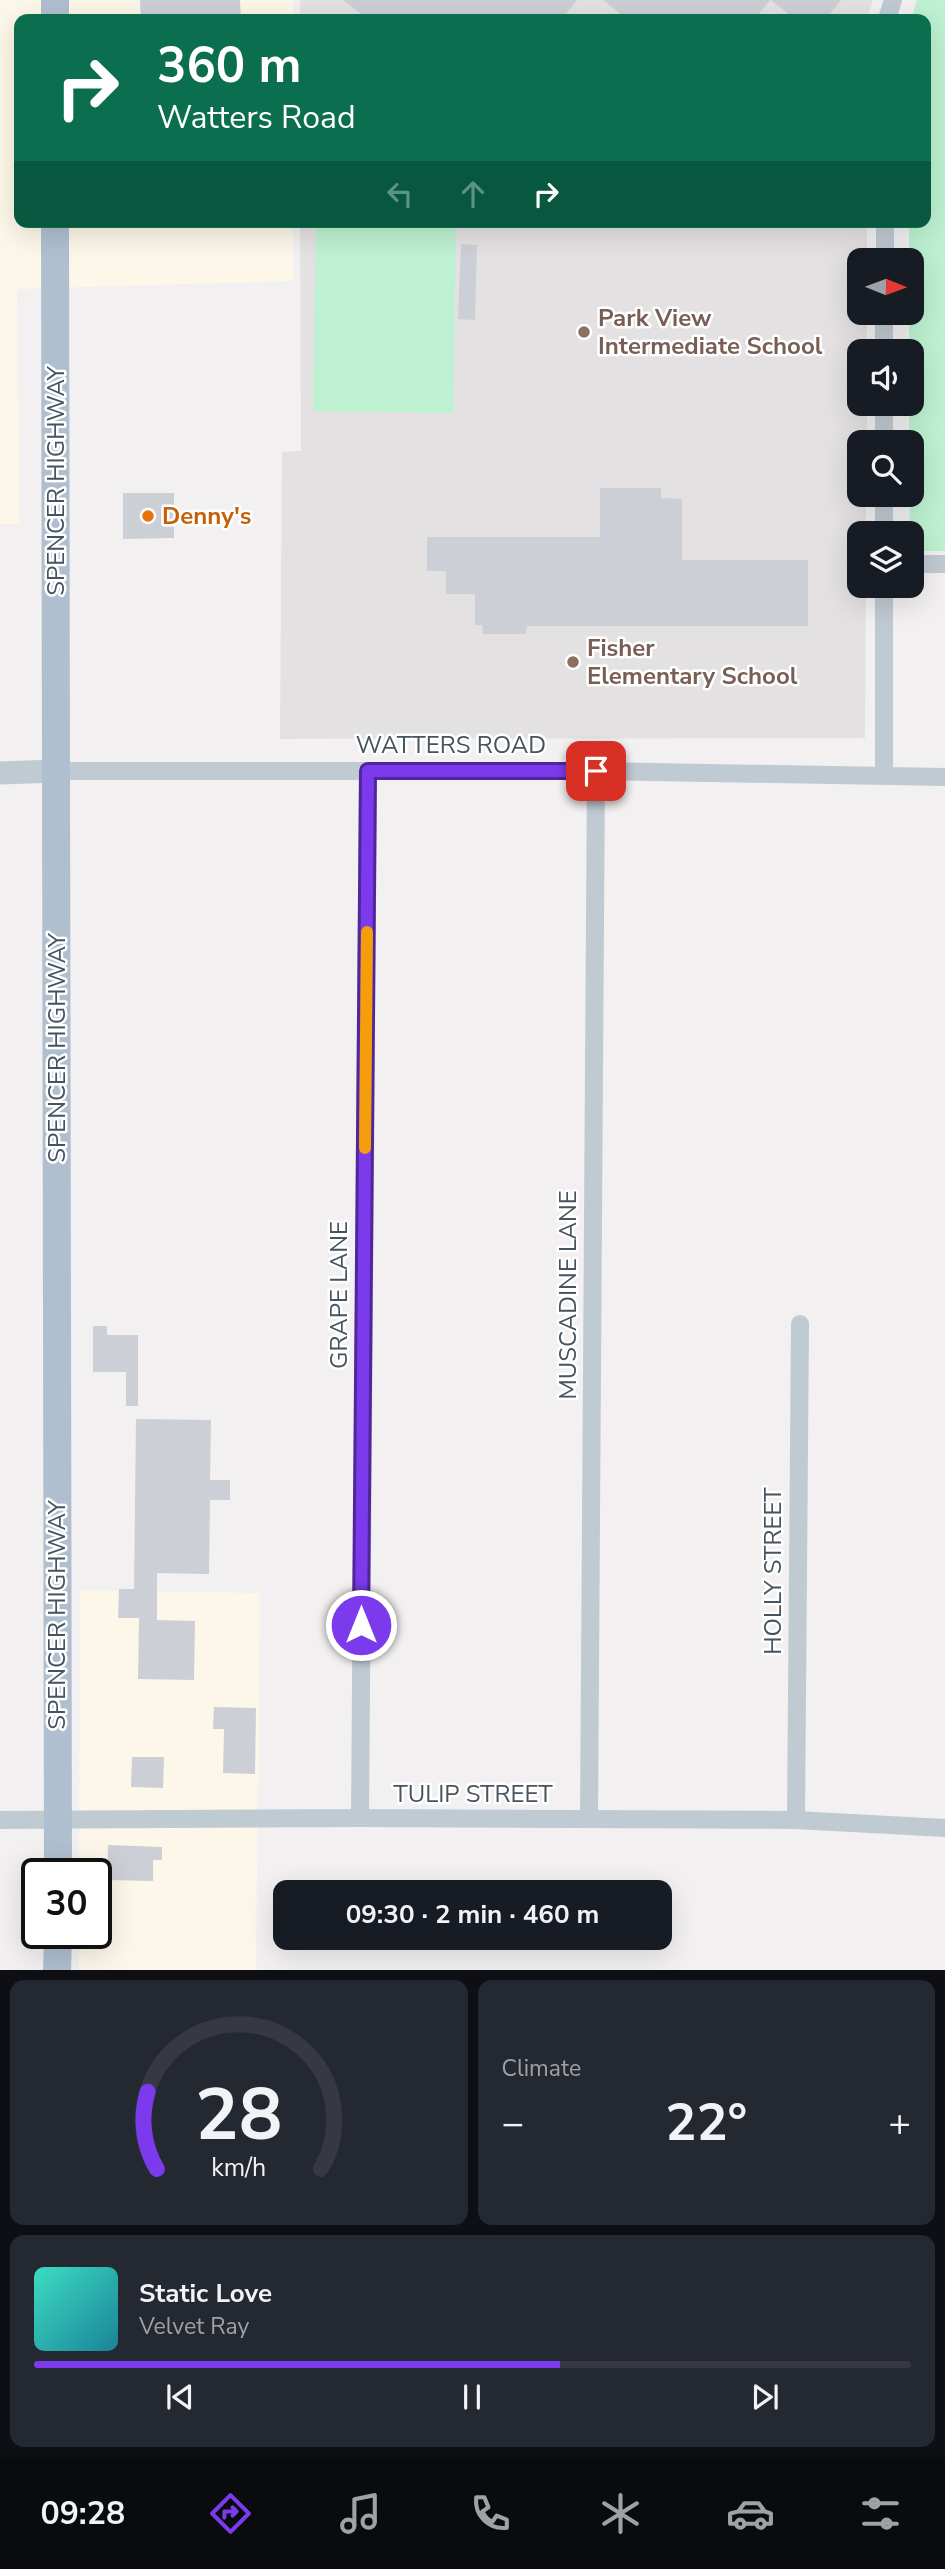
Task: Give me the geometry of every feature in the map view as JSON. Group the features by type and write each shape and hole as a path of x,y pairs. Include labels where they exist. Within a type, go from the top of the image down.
{"main road":[{"name":"SPENCER HIGHWAY","path":"55,228 58,1858"},
{"path":"57,1970 58,1949"}],"street":[{"path":"885,228 885,248"},
{"path":"924,564 945,564"},
{"path":"884,598 884,775"},
{"name":"GRAPE LANE","path":"360,1818 368,771"},
{"name":"WATTERS ROAD","path":"0,773 596,771 945,777"},
{"name":"MUSCADINE LANE","path":"589,1819 596,771"},
{"name":"HOLLY STREET","path":"796,1820 800,1324"},
{"name":"TULIP STREET","path":"0,1820 796,1820 945,1828"}],"shaded area":[{"path":"0,0 293,0 293,14 14,14 14,228 293,228 293,281 17,289 19,524 0,524"},
{"path":"300,0 873,0 869,14 300,14"},
{"path":"300,228 867,228 867,248 847,248 847,326 867,326 867,339 847,339 847,416 867,416 867,430 847,430 847,507 866,507 866,521 847,521 847,598 866,598 865,738 280,739 282,452 301,451"},
{"path":"80,1590 260,1593 256,1970 79,1970 79,1949 112,1949 112,1858 79,1858"}],"green space":[{"path":"917,0 945,0 945,551 924,551 924,521 909,521 910,507 924,507 924,430 909,430 909,416 924,416 924,339 909,339 909,326 924,326 924,248 909,248 909,228 931,228 931,14 913,14"},
{"path":"316,228 456,228 453,413 313,411"}],"building":[{"path":"140,0 240,0 241,14 141,14"},
{"path":"343,0 577,0 566,14 361,14"},
{"path":"603,0 770,0 759,14 621,14"},
{"path":"771,0 841,0 830,14 789,14"},
{"path":"461,244 477,245 475,320 458,319"},
{"path":"600,488 661,488 661,498 682,499 682,560 808,560 808,626 527,626 526,634 483,634 482,625 475,625 475,594 446,594 446,571 427,571 427,537 600,537"},
{"name":"Denny's","path":"123,493 174,493 174,538 123,539"},
{"path":"93,1326 107,1326 107,1335 138,1335 138,1406 126,1406 126,1372 93,1372"},
{"path":"136,1419 211,1420 210,1480 230,1480 230,1500 210,1500 209,1574 157,1573 157,1620 195,1621 194,1680 138,1679 139,1618 118,1618 119,1589 134,1589"},
{"path":"214,1707 256,1708 255,1774 223,1773 224,1729 213,1729"},
{"path":"132,1757 164,1757 163,1788 131,1787"},
{"path":"108,1845 162,1847 162,1860 153,1860 153,1881 112,1880 112,1858 108,1858"}],"slow traffic":[{"path":"365,1148 367,932"}],"place":[{"name":"Park View Intermediate School","path":"584,332"},
{"name":"Denny's","path":"148,516"},
{"name":"Fisher Elementary School","path":"573,662"}],"route":[{"path":"361,1625 368,771 596,771"}]}
